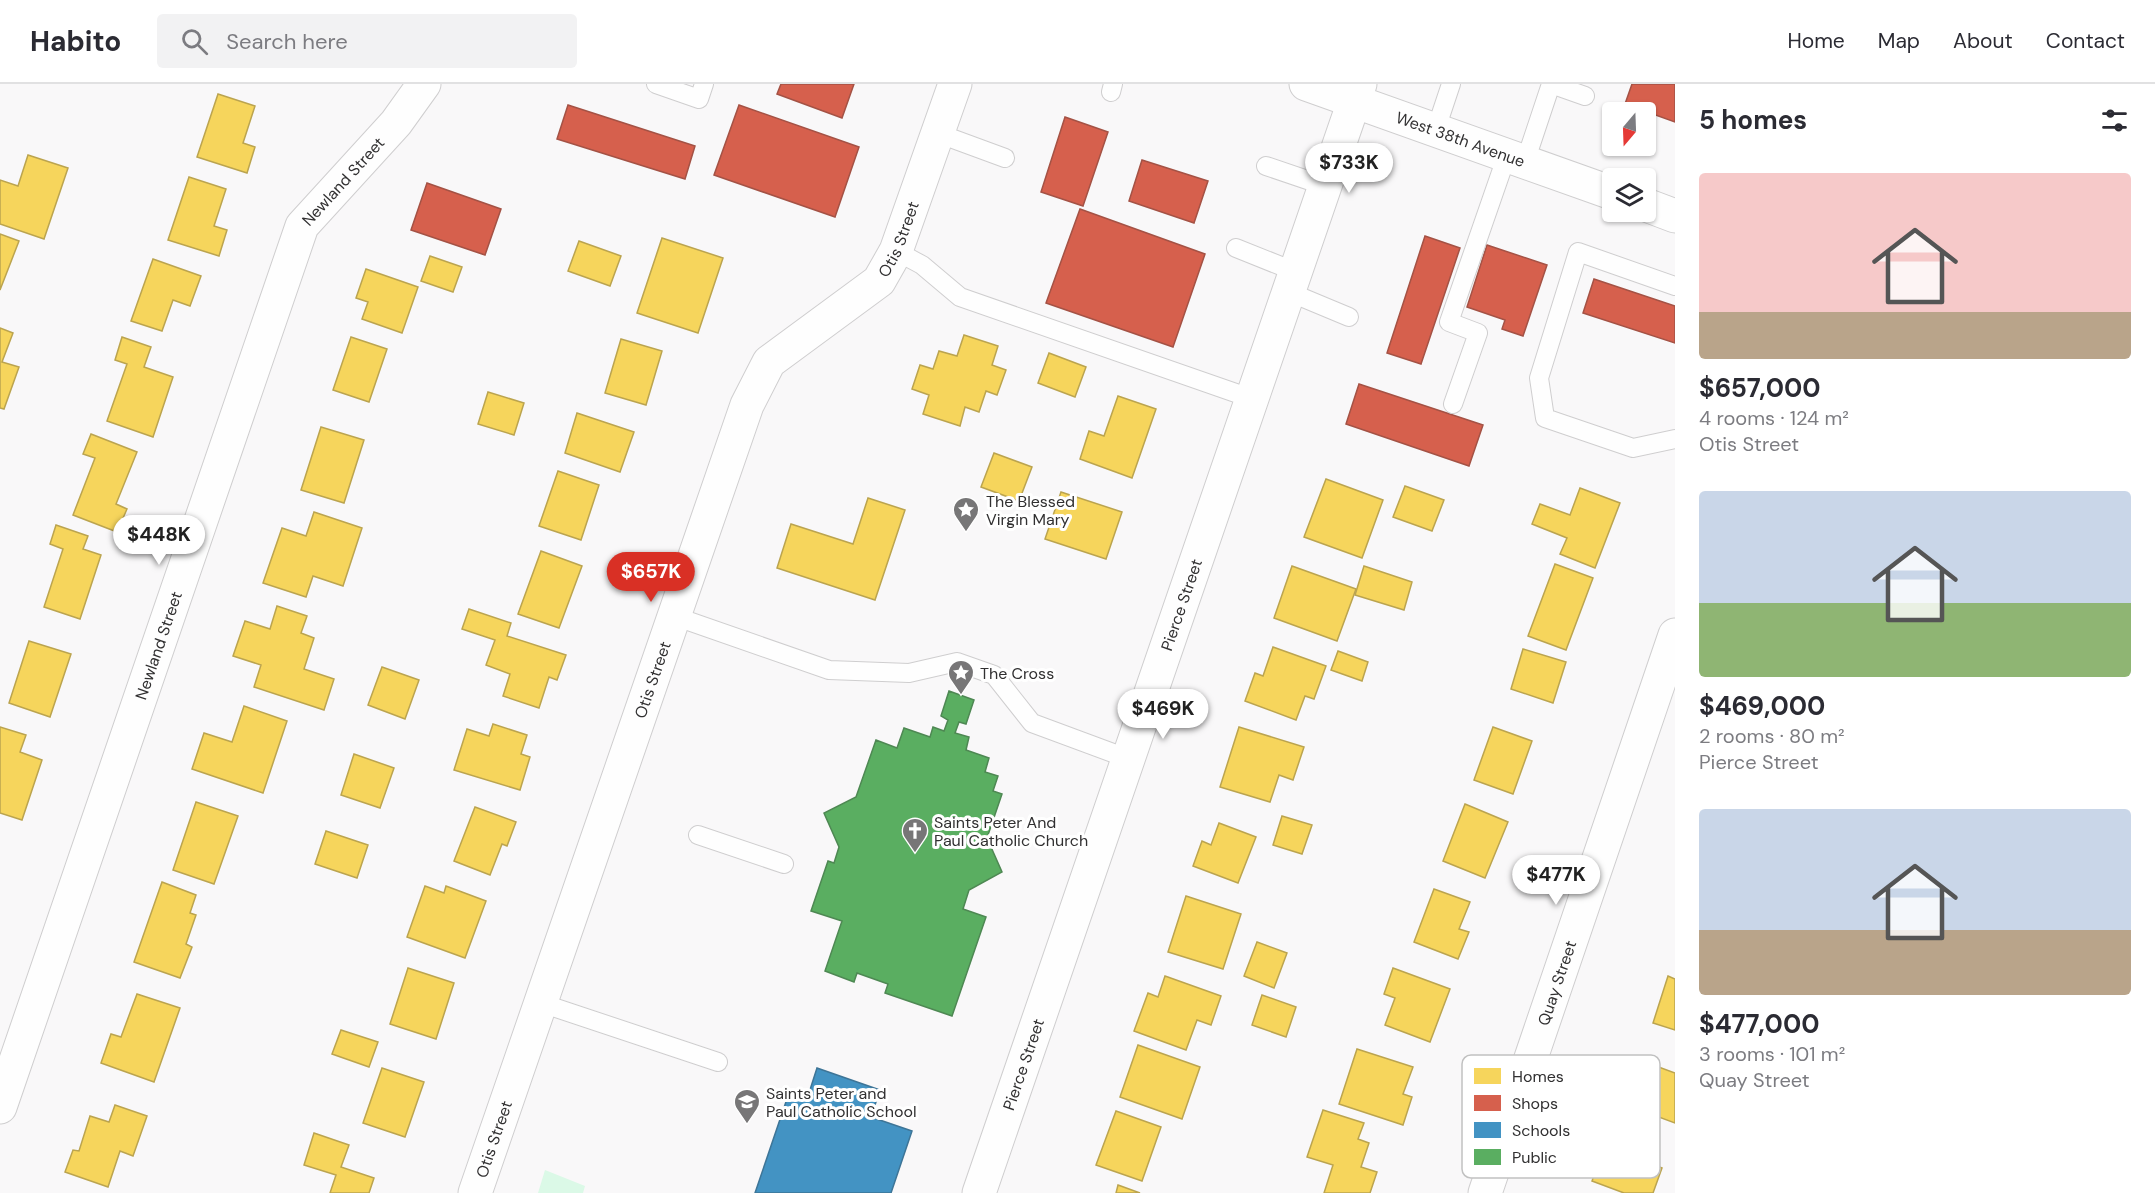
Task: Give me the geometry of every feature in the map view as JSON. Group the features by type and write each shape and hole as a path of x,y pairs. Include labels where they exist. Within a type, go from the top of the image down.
{"street":[{"name":"Newland Street","path":"0,1107 302,226 396,123 424,84"},
{"name":"West 38th Avenue","path":"1306,84 1358,92 1436,129 1602,190"},
{"name":"Otis Street","path":"475,1193 747,405 769,362 879,281 896,251 937,133 950,85"},
{"name":"Pierce Street","path":"979,1193 1358,92"},
{"path":"1656,209 1675,216"},
{"name":"Quay Street","path":"1532,1055 1675,635"},
{"name":"Quay Street","path":"1485,1193 1490,1178"}],"lane":[{"path":"656,84 699,99 704,84"},
{"path":"1436,129 1451,84"},
{"path":"1453,404 1478,333 1449,322 1516,159 1551,84 1585,96"},
{"path":"937,133 1005,158"},
{"path":"1266,166 1325,186"},
{"path":"1236,248 1349,317"},
{"path":"896,251 922,265 960,297 1253,399"},
{"path":"1675,286 1578,252 1539,378 1545,418 1633,448 1675,440"},
{"path":"674,616 829,670 909,673 957,662 994,675 1032,723 1129,759"},
{"path":"698,836 784,864"},
{"path":"541,1003 718,1062"}],"green space":[{"path":"545,1170 585,1186 583,1193 538,1193"}],"building: Homes":[{"path":"218,94 255,106 243,143 255,147 247,173 197,157"},
{"path":"28,155 68,168 44,239 0,224 0,180 18,186"},
{"path":"189,177 226,189 214,226 227,230 219,256 168,240"},
{"path":"0,234 19,241 0,290"},
{"path":"662,238 723,258 698,333 637,313"},
{"path":"579,241 621,256 610,286 568,271"},
{"path":"430,256 462,267 453,292 421,281"},
{"path":"153,259 201,276 190,306 173,300 162,331 131,321"},
{"path":"366,269 418,287 402,333 362,319 368,302 356,298"},
{"path":"0,328 13,333 2,362 19,367 4,409 0,408"},
{"path":"964,335 998,346 992,365 1006,370 997,395 986,391 979,412 965,407 960,426 923,414 929,395 912,389 920,365 933,369 939,351 957,356"},
{"path":"122,337 151,347 144,367 173,377 153,437 107,421 127,364 115,360"},
{"path":"351,337 387,349 369,402 333,390"},
{"path":"621,339 662,351 646,405 605,393"},
{"path":"1049,353 1086,367 1075,397 1038,383"},
{"path":"488,392 524,403 514,435 478,424"},
{"path":"1118,396 1156,409 1132,478 1080,459 1089,431 1104,436"},
{"path":"577,413 634,432 620,472 565,453"},
{"path":"321,427 364,440 344,503 301,490"},
{"path":"91,434 137,452 116,504 127,509 117,532 73,515 95,458 83,454"},
{"path":"994,453 1032,467 1019,501 981,487"},
{"path":"558,471 599,485 581,540 539,526"},
{"path":"1326,479 1383,500 1362,558 1304,537"},
{"path":"1405,486 1444,500 1432,531 1393,517"},
{"path":"1580,488 1620,503 1595,568 1560,554 1567,538 1532,524 1540,504 1570,515"},
{"path":"1061,492 1122,512 1106,559 1045,539"},
{"path":"868,498 905,510 875,600 777,568 791,524 853,544"},
{"path":"314,512 362,528 343,586 313,576 306,597 263,583 282,528 306,536"},
{"path":"56,525 88,536 83,549 101,555 80,619 44,607 63,549 50,544"},
{"path":"541,551 582,566 559,628 518,614"},
{"path":"1555,564 1593,578 1566,650 1528,636"},
{"path":"1292,566 1356,589 1337,641 1274,618"},
{"path":"1364,566 1412,582 1404,610 1355,595"},
{"path":"277,606 307,616 301,633 314,638 304,669 334,679 324,710 254,687 261,665 233,656 245,621 270,629"},
{"path":"469,609 511,623 507,636 566,655 557,680 549,677 539,708 503,696 510,674 486,665 495,640 462,629"},
{"path":"29,641 71,654 50,717 9,703"},
{"path":"1273,647 1326,666 1314,699 1305,696 1296,720 1245,701 1255,673 1263,676"},
{"path":"1523,649 1566,662 1553,703 1511,689"},
{"path":"1338,651 1368,662 1362,681 1331,670"},
{"path":"382,667 419,680 405,719 368,705"},
{"path":"244,706 287,721 263,793 192,769 204,733 232,742"},
{"path":"493,724 527,735 521,754 530,757 520,790 454,770 467,729 489,736"},
{"path":"0,727 26,735 20,752 42,760 22,820 0,813"},
{"path":"1239,727 1304,747 1293,780 1279,775 1270,802 1220,787"},
{"path":"1493,727 1532,741 1513,794 1474,780"},
{"path":"354,754 394,768 380,808 341,795"},
{"path":"196,802 238,816 214,884 173,870"},
{"path":"1465,804 1508,822 1485,878 1443,861"},
{"path":"475,807 516,822 507,846 502,844 490,875 454,861"},
{"path":"1282,816 1312,825 1302,854 1273,845"},
{"path":"1219,823 1256,837 1238,883 1193,866 1202,841 1211,845"},
{"path":"326,831 368,845 357,878 315,864"},
{"path":"162,882 196,895 190,913 196,915 186,944 192,947 180,978 134,962"},
{"path":"425,886 444,893 446,886 486,901 465,958 407,937"},
{"path":"1434,889 1470,902 1459,929 1469,932 1458,959 1414,942"},
{"path":"1186,896 1241,914 1223,969 1168,952"},
{"path":"1257,942 1287,953 1274,988 1244,976"},
{"path":"408,968 454,983 436,1039 390,1024"},
{"path":"1393,968 1450,989 1430,1042 1385,1025 1395,998 1384,994"},
{"path":"1165,976 1221,996 1211,1025 1197,1020 1186,1050 1134,1031 1148,993 1158,997"},
{"path":"1668,976 1675,979 1675,1030 1653,1023"},
{"path":"137,994 180,1008 154,1082 101,1063 111,1034 121,1037"},
{"path":"1262,995 1296,1007 1286,1037 1252,1025"},
{"path":"341,1030 378,1042 369,1067 332,1054"},
{"path":"1138,1045 1200,1067 1182,1119 1120,1097"},
{"path":"1357,1049 1413,1067 1403,1094 1412,1097 1403,1125 1339,1104"},
{"path":"1660,1067 1675,1073 1675,1123 1660,1117"},
{"path":"382,1068 424,1082 405,1137 363,1123"},
{"path":"115,1105 147,1116 133,1156 120,1151 108,1187 65,1172 73,1150 79,1151 90,1116 109,1122"},
{"path":"1323,1110 1364,1123 1358,1139 1369,1143 1361,1167 1377,1172 1370,1193 1324,1193 1333,1165 1307,1157"},
{"path":"1116,1111 1161,1127 1142,1181 1096,1165"},
{"path":"314,1133 349,1145 341,1167 374,1178 369,1193 330,1193 336,1175 304,1165"},
{"path":"1593,1178 1658,1178 1653,1193 1624,1193 1592,1181"},
{"path":"1118,1185 1140,1193 1116,1193"}],"building: Shops":[{"path":"781,84 854,84 842,118 777,94"},
{"path":"1632,84 1675,84 1675,122 1656,115 1656,102 1626,102"},
{"path":"568,105 695,146 685,179 557,139"},
{"path":"739,105 859,147 835,217 714,175"},
{"path":"1065,117 1108,132 1083,206 1041,192"},
{"path":"1142,160 1208,181 1194,223 1129,201"},
{"path":"427,183 501,209 485,255 411,230"},
{"path":"1080,209 1205,254 1173,347 1046,303"},
{"path":"1425,236 1460,248 1421,364 1387,353"},
{"path":"1487,245 1547,265 1523,336 1502,329 1505,320 1467,307"},
{"path":"1594,279 1675,306 1675,343 1583,313"},
{"path":"1359,384 1483,425 1469,466 1346,424"}],"building: Schools":[{"path":"817,1068 880,1090 871,1117 912,1131 891,1193 755,1193 790,1090 808,1096"}],"building: Public":[{"name":"Saints Peter And Paul Catholic Church","path":"949,691 974,700 966,724 959,722 955,733 969,737 966,750 989,758 985,772 998,776 993,791 1002,794 987,838 1002,872 969,890 963,909 986,917 952,1016 885,993 888,984 857,973 854,982 825,971 842,921 811,911 828,861 834,863 839,847 824,813 856,797 876,740 897,748 904,728 930,737 933,727 944,731 948,720 941,716"}],"place":[{"name":"The Blessed Virgin Mary","path":"966,533"},
{"name":"The Cross","path":"961,696"},
{"name":"Saints Peter And Paul Catholic Church","path":"915,854"},
{"name":"Saints Peter and Paul Catholic School","path":"747,1125"}]}
